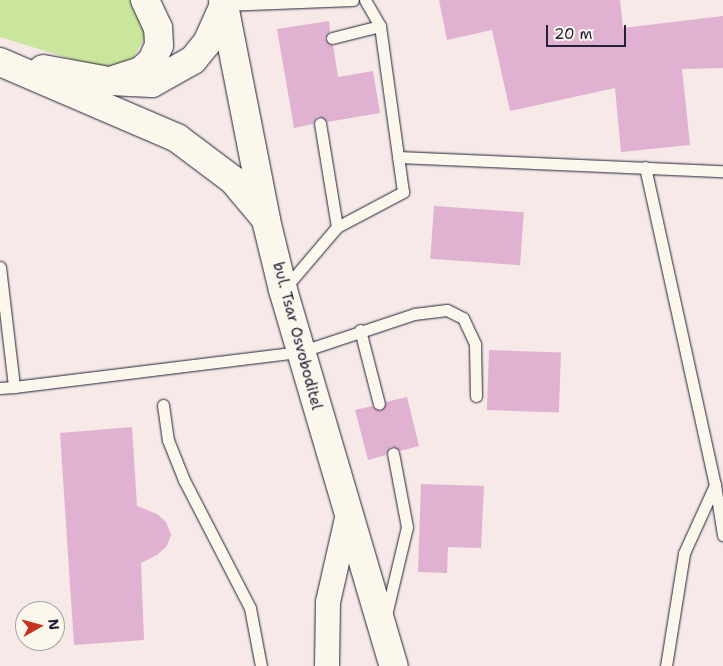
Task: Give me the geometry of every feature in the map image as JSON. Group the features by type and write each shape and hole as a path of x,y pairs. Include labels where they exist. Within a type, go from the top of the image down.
{"main road":[{"path":"109,81 141,71 152,61 159,45 158,28 145,0"},
{"path":"0,62 109,81 152,83 176,72 194,60 207,43 220,2"},
{"name":"bul. Tsar Osvoboditel","path":"220,2 266,220 283,290 394,666"},
{"path":"0,62 177,138 233,180 266,220"}],"street":[{"path":"327,666 328,602 348,514"}],"lane":[{"path":"220,2 353,0"},
{"path":"283,290 337,227 403,192 380,26 365,0"},
{"path":"332,38 380,26"},
{"path":"320,123 337,227"},
{"path":"398,157 723,171"},
{"path":"645,167 715,486 723,535"},
{"path":"0,267 14,387"},
{"path":"0,388 300,352 360,330 422,313 447,310 463,318 475,344 476,396"},
{"path":"360,330 379,404"},
{"path":"163,405 168,440 184,480 250,608 261,666"},
{"path":"382,628 407,527 393,453"},
{"path":"666,666 684,553 715,486"}],"green space":[{"path":"0,0 130,0 142,14 146,36 132,60 117,68 97,67 0,37"}],"building":[{"path":"439,0 620,0 623,28 723,16 723,68 682,69 690,145 621,152 615,88 510,111 492,30 447,40"},
{"path":"329,21 330,31 325,39 333,45 338,77 373,71 380,113 327,122 318,116 313,124 294,128 277,29"},
{"path":"434,206 524,212 520,265 430,259"},
{"path":"489,350 561,353 559,412 487,410"},
{"path":"407,397 419,446 400,451 391,446 386,455 368,460 355,410 372,406 381,411 386,402"},
{"path":"132,427 137,506 157,514 166,522 171,535 167,546 157,555 141,563 144,640 74,645 60,433"},
{"path":"421,484 484,486 481,548 448,547 447,573 418,572"}]}
